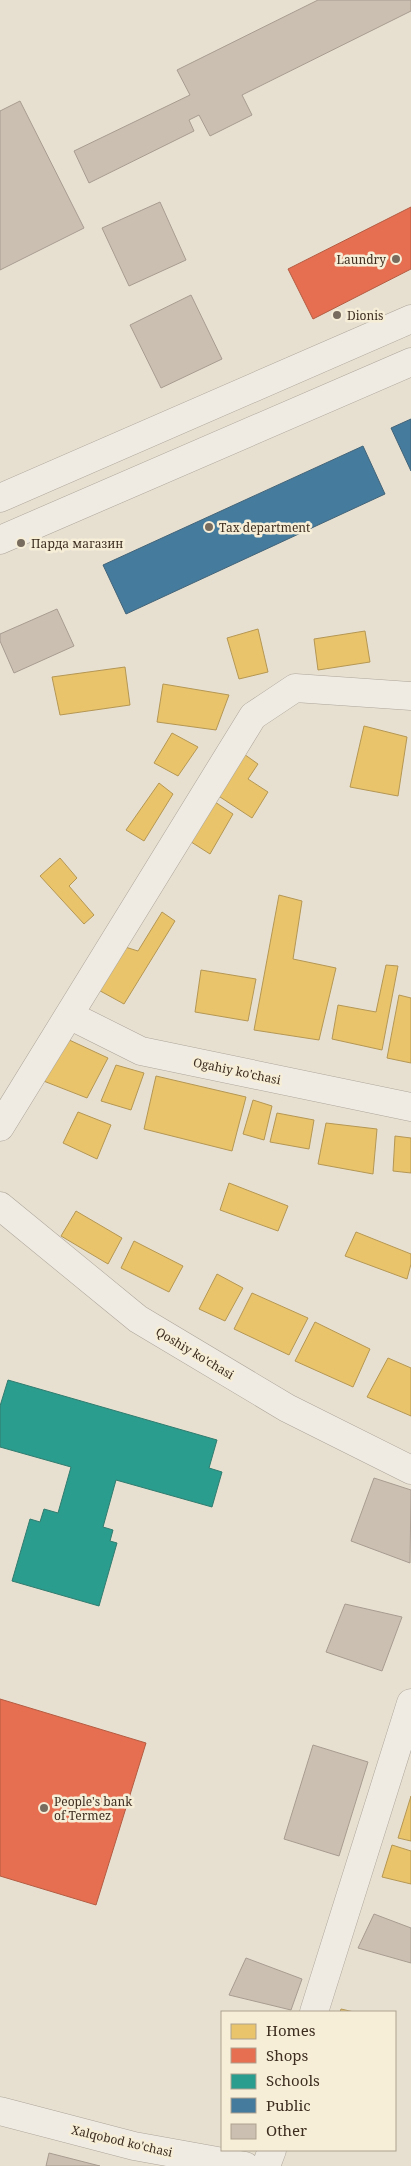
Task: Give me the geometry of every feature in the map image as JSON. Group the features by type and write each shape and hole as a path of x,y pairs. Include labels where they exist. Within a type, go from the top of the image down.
{"street":[{"path":"0,498 411,319"},
{"path":"0,540 411,362"},
{"path":"0,1127 253,716 296,688 411,696"},
{"name":"Ogahiy ko'chasi","path":"69,1015 141,1051 411,1107"},
{"name":"Qoshiy ko'chasi","path":"0,1206 138,1320 287,1408 411,1470"},
{"path":"314,2011 411,1703"},
{"name":"Xalqobod ko'chasi","path":"0,2111 132,2156 245,2166"},
{"path":"266,2166 272,2151"}],"building: Homes":[{"path":"258,629 268,672 239,679 227,638"},
{"path":"365,631 370,662 318,670 314,639"},
{"path":"125,667 130,705 60,715 52,677"},
{"path":"163,684 229,695 216,730 157,722"},
{"path":"364,726 407,737 398,796 350,787"},
{"path":"172,733 198,747 178,776 154,763"},
{"path":"241,752 258,764 248,779 268,792 252,818 214,793"},
{"path":"159,783 173,794 144,841 126,830"},
{"path":"212,800 233,814 210,854 188,840"},
{"path":"60,858 77,878 69,886 94,915 84,924 40,876"},
{"path":"279,895 302,901 293,959 336,968 319,1040 254,1030"},
{"path":"162,912 175,921 124,1004 93,987 122,946 138,951"},
{"path":"386,965 398,966 382,1050 332,1039 338,1005 376,1012"},
{"path":"201,970 256,979 248,1021 195,1012"},
{"path":"399,995 411,998 411,1063 387,1058"},
{"path":"65,1038 108,1058 87,1098 41,1080"},
{"path":"116,1065 144,1073 131,1110 101,1101"},
{"path":"156,1076 246,1097 232,1151 144,1129"},
{"path":"253,1100 272,1106 264,1140 243,1134"},
{"path":"78,1112 111,1125 97,1159 63,1143"},
{"path":"277,1113 314,1120 309,1149 270,1142"},
{"path":"326,1123 377,1129 373,1174 318,1164"},
{"path":"395,1136 411,1138 411,1173 393,1171"},
{"path":"229,1183 288,1206 278,1231 220,1210"},
{"path":"76,1211 122,1238 108,1264 61,1236"},
{"path":"356,1232 411,1254 411,1264 407,1279 345,1256"},
{"path":"134,1241 183,1266 169,1292 121,1268"},
{"path":"217,1274 243,1288 225,1321 199,1309"},
{"path":"252,1293 308,1318 289,1355 234,1329"},
{"path":"315,1322 370,1349 353,1387 295,1361"},
{"path":"388,1358 411,1368 411,1416 367,1397"},
{"path":"411,1796 411,1841 398,1838"},
{"path":"392,1845 411,1851 411,1884 382,1877"}],"building: Shops":[{"path":"411,207 411,269 313,319 288,269"},
{"path":"0,1699 146,1743 96,1905 0,1876"}],"building: Schools":[{"path":"8,1380 217,1440 209,1468 222,1472 212,1507 116,1480 103,1527 113,1530 110,1541 117,1543 99,1606 12,1581 30,1519 40,1522 44,1509 58,1513 71,1467 0,1447 0,1406"}],"building: Public":[{"path":"411,419 411,471 391,428"},
{"path":"363,446 385,494 126,614 103,565"}],"building: Other":[{"path":"318,0 411,0 411,11 242,95 252,115 210,136 199,115 189,120 194,131 89,183 74,151 190,95 177,70"},
{"path":"20,101 84,228 0,270 0,111"},
{"path":"160,202 186,260 129,286 102,228"},
{"path":"191,295 222,359 161,388 130,325"},
{"path":"57,609 74,646 14,673 0,641 0,634"},
{"path":"374,1478 411,1490 410,1563 351,1541"},
{"path":"345,1604 402,1617 382,1671 326,1652"},
{"path":"313,1745 368,1762 339,1856 284,1839"},
{"path":"374,1914 411,1928 411,1963 358,1948"},
{"path":"246,1958 302,1979 291,2010 229,1995"},
{"path":"49,2153 100,2166 46,2166"}],"place":[{"name":"Laundry","path":"396,259"},
{"name":"Dionis","path":"337,315"},
{"name":"Tax department","path":"209,527"},
{"name":"Парда магазин","path":"21,543"},
{"name":"People's bank of Termez","path":"44,1808"}]}
